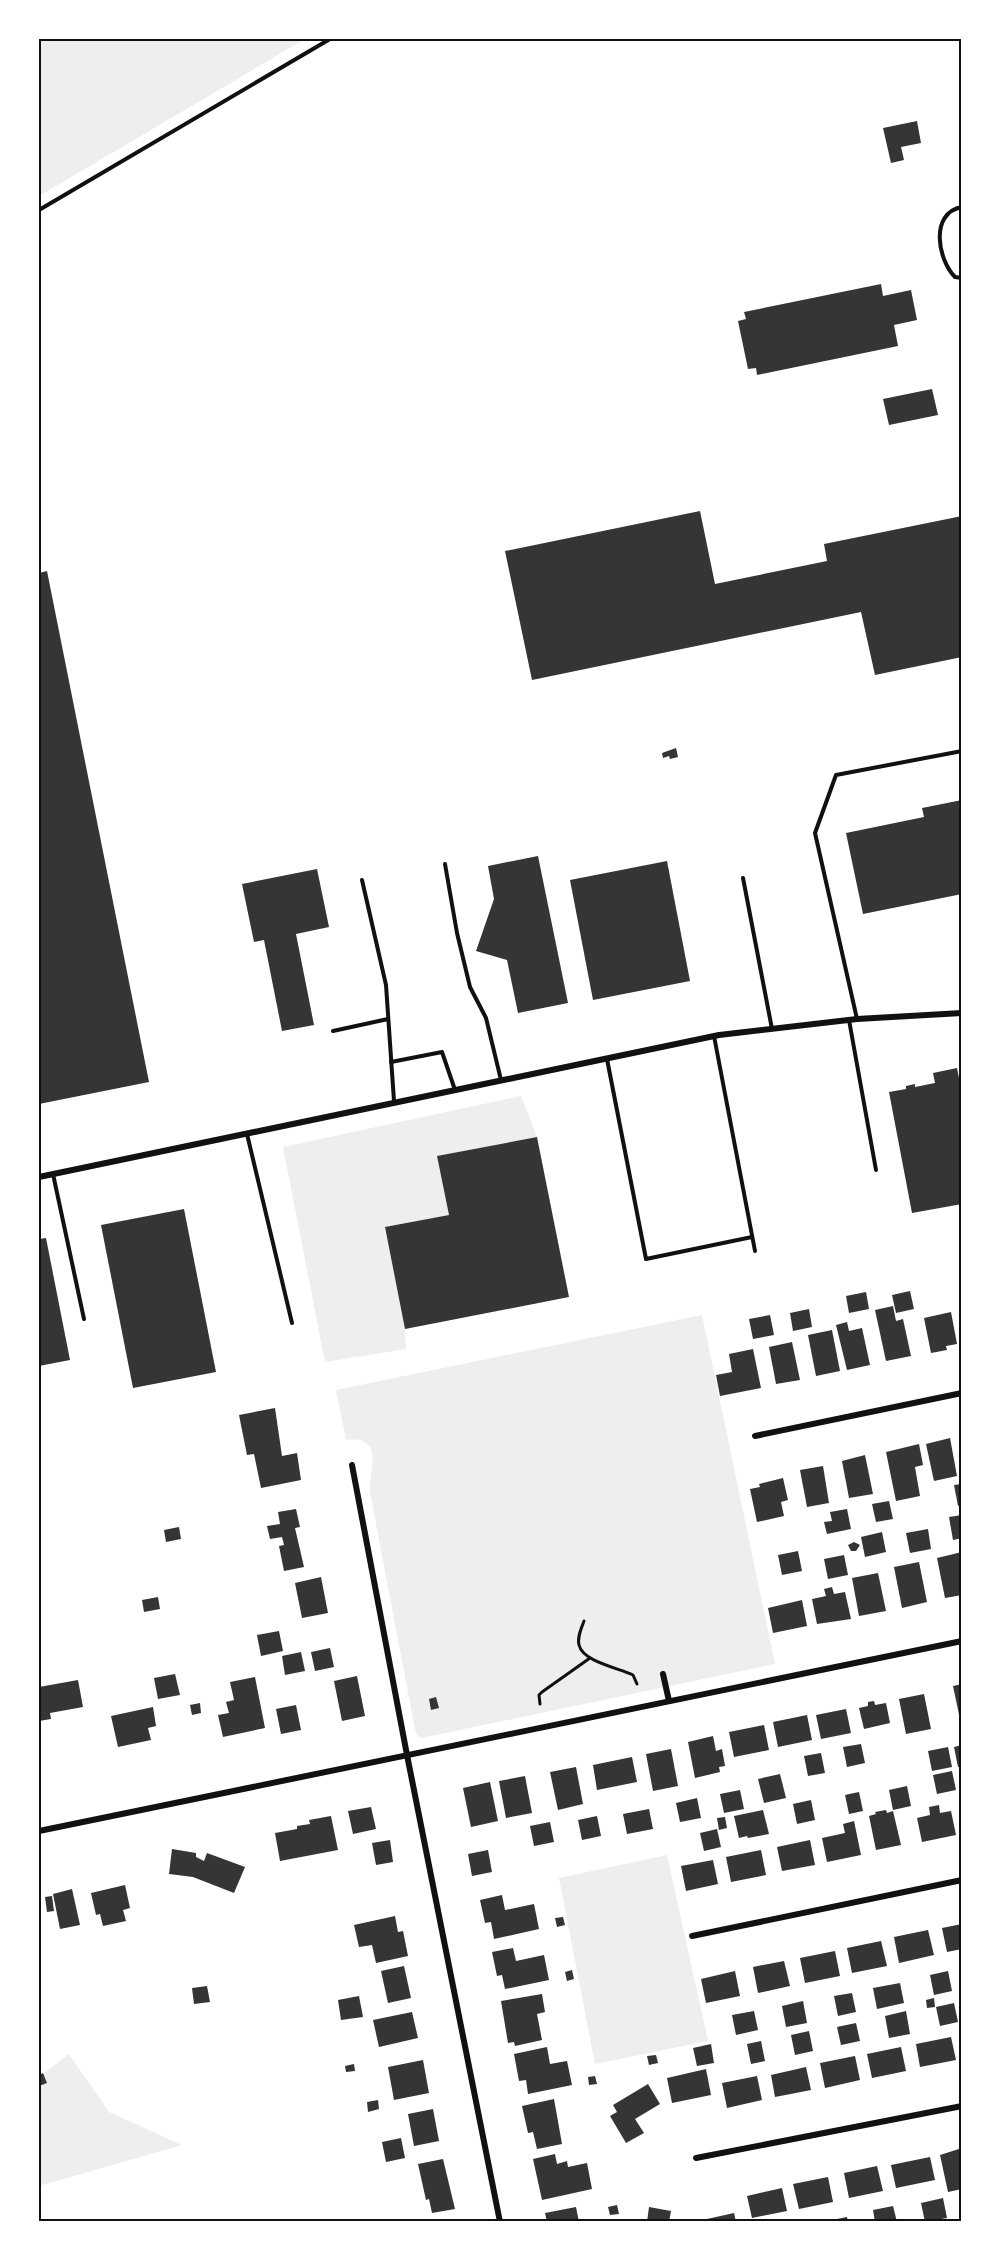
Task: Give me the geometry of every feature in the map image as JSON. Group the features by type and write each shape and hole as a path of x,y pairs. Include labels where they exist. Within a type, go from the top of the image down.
{"street":[{"path":"39,1177 394,1101 714,1036 857,1019 962,1013"},
{"path":"755,1436 962,1393"},
{"path":"352,1466 500,2222"},
{"path":"39,1831 962,1641"},
{"path":"663,1674 669,1701"},
{"path":"692,1936 962,1880"},
{"path":"696,2158 962,2106"}],"lane":[{"path":"39,210 330,39"},
{"path":"962,207 948,214 939,229 941,253 947,269 955,278 962,278"},
{"path":"857,1019 815,833 836,775 962,751"},
{"path":"445,864 457,933 470,987 486,1018 501,1081"},
{"path":"743,878 772,1029"},
{"path":"362,880 386,986 394,1101"},
{"path":"333,1030 388,1019"},
{"path":"849,1020 876,1170"},
{"path":"714,1036 754,1251"},
{"path":"391,1062 442,1052 455,1090"},
{"path":"606,1059 646,1259 752,1237"},
{"path":"247,1134 292,1323"},
{"path":"53,1174 84,1319"}],"path":[{"path":"584,1622 579,1636 579,1646 590,1658 633,1675 637,1684"},
{"path":"540,1704 539,1695 542,1692 590,1658"}],"shaded area":[{"path":"39,39 305,39 39,196"},
{"path":"521,1096 537,1137 437,1156 449,1215 385,1228 405,1329 406,1349 325,1362 283,1147"},
{"path":"702,1315 775,1664 422,1738 417,1735 370,1494 372,1452 370,1446 365,1442 346,1440 336,1390"},
{"path":"667,1855 708,2041 595,2064 559,1878"},
{"path":"69,2054 109,2112 182,2145 39,2186 39,2077"}],"building":[{"path":"917,121 921,143 901,147 904,160 891,163 883,128"},
{"path":"881,284 883,296 911,290 917,320 894,325 898,346 757,375 756,368 748,369 738,321 746,319 744,312"},
{"path":"932,389 938,415 889,425 883,399"},
{"path":"700,511 715,584 827,561 824,544 962,516 962,592 959,592 962,606 962,657 875,675 861,612 532,680 505,551"},
{"path":"47,571 149,1082 39,1104 39,573"},
{"path":"676,748 678,757 663,758 662,753"},
{"path":"962,800 962,894 863,914 846,833 924,817 922,808"},
{"path":"538,856 568,1003 518,1013 507,960 476,951 494,899 488,866"},
{"path":"667,861 690,981 593,1000 570,880"},
{"path":"317,869 329,927 296,934 314,1025 282,1031 264,940 254,942 242,884"},
{"path":"957,1068 959,1078 962,1078 962,1204 912,1213 889,1092 906,1089 906,1086 915,1084 915,1087 935,1083 933,1073"},
{"path":"537,1137 569,1297 405,1329 385,1227 449,1215 437,1156"},
{"path":"184,1209 216,1372 133,1388 101,1225"},
{"path":"46,1238 70,1360 39,1366 39,1239"},
{"path":"910,1291 914,1309 896,1313 892,1295"},
{"path":"866,1292 869,1309 849,1313 846,1296"},
{"path":"893,1306 896,1321 903,1319 911,1356 886,1361 875,1310"},
{"path":"809,1309 812,1327 793,1331 790,1313"},
{"path":"951,1312 957,1344 946,1346 947,1350 931,1353 924,1318"},
{"path":"770,1315 774,1335 753,1339 749,1319"},
{"path":"847,1322 849,1331 862,1328 870,1365 847,1370 836,1325"},
{"path":"832,1330 840,1371 816,1376 808,1335"},
{"path":"792,1342 800,1380 776,1384 769,1347"},
{"path":"753,1349 761,1388 720,1396 716,1375 732,1372 729,1354"},
{"path":"275,1408 282,1456 297,1453 301,1480 261,1488 254,1454 247,1455 239,1415"},
{"path":"950,1438 957,1476 934,1481 926,1444"},
{"path":"919,1444 923,1465 915,1467 920,1496 896,1501 886,1452"},
{"path":"865,1455 873,1494 849,1498 842,1461"},
{"path":"823,1466 829,1503 807,1507 800,1470"},
{"path":"783,1478 788,1500 781,1502 784,1516 757,1522 750,1489 760,1487 759,1484"},
{"path":"962,1484 962,1505 958,1506 954,1485"},
{"path":"889,1501 893,1519 876,1522 872,1504"},
{"path":"296,1509 300,1527 295,1528 304,1567 284,1571 279,1546 284,1545 282,1537 270,1539 267,1526 280,1524 278,1512"},
{"path":"847,1509 851,1529 827,1534 824,1522 832,1521 830,1512"},
{"path":"962,1515 962,1538 953,1540 949,1517"},
{"path":"179,1527 181,1539 166,1542 164,1530"},
{"path":"928,1529 931,1549 910,1553 906,1533"},
{"path":"882,1532 886,1552 865,1557 861,1537"},
{"path":"854,1542 860,1545 856,1551 851,1551 848,1545"},
{"path":"798,1551 802,1571 782,1575 778,1555"},
{"path":"962,1552 962,1595 945,1598 937,1558"},
{"path":"844,1555 848,1575 828,1579 824,1559"},
{"path":"919,1562 927,1602 902,1608 894,1567"},
{"path":"878,1573 886,1611 859,1616 852,1578"},
{"path":"321,1577 328,1613 302,1618 295,1583"},
{"path":"832,1587 834,1594 845,1592 851,1619 817,1624 812,1599 826,1596 824,1589"},
{"path":"158,1597 160,1609 144,1612 142,1600"},
{"path":"802,1600 807,1626 773,1633 768,1608"},
{"path":"279,1631 283,1651 261,1656 257,1635"},
{"path":"330,1648 334,1667 315,1671 311,1652"},
{"path":"301,1652 305,1671 285,1675 282,1656"},
{"path":"175,1674 180,1695 158,1699 154,1678"},
{"path":"357,1676 365,1716 342,1721 334,1681"},
{"path":"255,1677 265,1728 223,1737 218,1715 229,1713 226,1702 234,1700 230,1682"},
{"path":"78,1680 83,1707 50,1713 51,1719 39,1721 39,1687"},
{"path":"962,1684 962,1724 961,1724 953,1686"},
{"path":"924,1694 931,1729 906,1734 899,1699"},
{"path":"436,1697 439,1708 431,1710 429,1699"},
{"path":"874,1701 875,1705 886,1703 890,1723 864,1729 859,1708 868,1706 868,1702"},
{"path":"200,1703 201,1713 192,1715 190,1705"},
{"path":"296,1705 301,1730 281,1734 276,1709"},
{"path":"153,1707 156,1726 148,1728 151,1740 118,1747 111,1716"},
{"path":"846,1709 851,1733 821,1739 816,1715"},
{"path":"807,1715 812,1740 778,1747 773,1722"},
{"path":"764,1725 769,1750 734,1757 729,1732"},
{"path":"713,1736 716,1751 722,1749 725,1766 719,1767 720,1772 695,1778 688,1742"},
{"path":"861,1744 865,1763 847,1767 843,1747"},
{"path":"962,1745 962,1766 958,1767 954,1747"},
{"path":"948,1747 952,1767 932,1771 928,1751"},
{"path":"671,1749 678,1786 653,1791 646,1754"},
{"path":"821,1753 825,1773 808,1776 804,1756"},
{"path":"632,1757 637,1782 597,1790 593,1765"},
{"path":"576,1767 583,1804 558,1810 550,1772"},
{"path":"952,1771 956,1790 937,1794 933,1775"},
{"path":"780,1774 786,1798 764,1803 758,1779"},
{"path":"525,1776 532,1813 506,1818 499,1781"},
{"path":"490,1782 498,1821 471,1827 463,1788"},
{"path":"907,1786 911,1806 893,1810 889,1790"},
{"path":"740,1790 744,1809 724,1813 720,1794"},
{"path":"859,1792 863,1811 849,1814 845,1795"},
{"path":"697,1798 701,1818 680,1822 676,1803"},
{"path":"811,1800 815,1820 797,1824 793,1804"},
{"path":"939,1805 940,1813 951,1811 956,1835 922,1842 917,1818 930,1815 929,1807"},
{"path":"371,1807 376,1829 353,1834 348,1811"},
{"path":"649,1809 653,1829 627,1834 623,1814"},
{"path":"763,1810 769,1834 739,1838 734,1816"},
{"path":"886,1810 887,1813 893,1811 901,1845 876,1850 869,1816"},
{"path":"331,1816 338,1850 280,1861 275,1833 297,1829 297,1826 310,1824 309,1820"},
{"path":"597,1816 601,1836 582,1840 578,1820"},
{"path":"725,1817 727,1828 719,1830 717,1818"},
{"path":"854,1821 861,1855 827,1862 822,1838 845,1833 843,1824"},
{"path":"550,1822 554,1842 534,1846 530,1826"},
{"path":"717,1829 721,1847 704,1851 700,1833"},
{"path":"390,1840 393,1862 376,1865 372,1843"},
{"path":"810,1840 815,1865 782,1871 777,1847"},
{"path":"172,1849 196,1853 196,1857 204,1861 207,1853 245,1867 234,1893 193,1877 169,1874"},
{"path":"488,1850 492,1872 472,1876 468,1854"},
{"path":"761,1850 766,1875 731,1882 726,1857"},
{"path":"713,1860 718,1884 686,1891 681,1866"},
{"path":"125,1885 130,1908 123,1910 126,1921 103,1926 100,1914 96,1915 91,1893"},
{"path":"72,1889 80,1925 60,1929 53,1894"},
{"path":"502,1895 505,1910 534,1904 539,1929 494,1939 491,1922 485,1923 480,1900"},
{"path":"52,1896 54,1911 47,1912 45,1897"},
{"path":"395,1916 398,1932 403,1931 408,1956 376,1963 372,1945 359,1947 354,1925"},
{"path":"563,1917 565,1925 557,1927 555,1918"},
{"path":"962,1924 962,1949 947,1952 942,1928"},
{"path":"928,1930 934,1955 899,1963 894,1937"},
{"path":"881,1941 887,1966 852,1973 847,1948"},
{"path":"513,1948 516,1961 544,1955 549,1980 505,1989 502,1975 497,1976 492,1952"},
{"path":"835,1951 840,1976 805,1983 800,1958"},
{"path":"784,1961 790,1986 758,1993 753,1967"},
{"path":"404,1966 411,1998 388,2003 381,1971"},
{"path":"572,1970 574,1979 567,1981 565,1972"},
{"path":"735,1971 740,1996 706,2003 701,1979"},
{"path":"948,1971 952,1991 934,1995 930,1975"},
{"path":"900,1983 904,2003 877,2009 873,1988"},
{"path":"207,1986 210,2002 194,2004 192,1988"},
{"path":"852,1993 856,2012 838,2016 834,1996"},
{"path":"542,1994 545,2012 537,2014 542,2040 515,2046 514,2042 508,2043 501,2001"},
{"path":"359,1996 363,2017 341,2020 338,2000"},
{"path":"934,1998 935,2007 927,2008 926,2000"},
{"path":"803,2001 807,2023 786,2027 782,2006"},
{"path":"954,2003 958,2022 940,2026 936,2007"},
{"path":"754,2011 758,2030 736,2035 732,2015"},
{"path":"906,2011 910,2034 889,2038 885,2016"},
{"path":"412,2012 418,2038 379,2047 373,2020"},
{"path":"856,2023 860,2041 841,2045 837,2027"},
{"path":"809,2031 813,2051 795,2055 791,2035"},
{"path":"951,2037 956,2060 920,2067 916,2044"},
{"path":"761,2041 765,2061 751,2064 747,2044"},
{"path":"711,2044 714,2063 697,2066 693,2048"},
{"path":"547,2047 550,2064 567,2061 572,2085 528,2094 526,2080 519,2081 514,2054"},
{"path":"901,2047 906,2071 872,2078 867,2054"},
{"path":"656,2055 658,2063 649,2065 647,2056"},
{"path":"855,2056 860,2080 825,2088 820,2063"},
{"path":"423,2060 429,2093 394,2100 388,2067"},
{"path":"354,2064 355,2071 346,2072 345,2066"},
{"path":"806,2067 811,2090 775,2097 771,2075"},
{"path":"706,2069 711,2095 672,2103 667,2078"},
{"path":"43,2073 47,2083 39,2086 39,2075"},
{"path":"595,2076 597,2084 589,2085 588,2077"},
{"path":"757,2076 762,2100 727,2108 722,2083"},
{"path":"648,2084 660,2104 635,2119 644,2133 626,2143 610,2116 617,2112 613,2105"},
{"path":"554,2099 562,2144 537,2149 533,2132 528,2133 522,2106"},
{"path":"378,2100 379,2109 368,2112 367,2102"},
{"path":"433,2109 439,2141 414,2146 408,2114"},
{"path":"401,2138 405,2158 386,2162 382,2142"},
{"path":"962,2148 962,2189 948,2192 940,2155"},
{"path":"555,2154 557,2164 567,2161 568,2167 587,2163 592,2189 542,2200 533,2159"},
{"path":"930,2157 935,2180 896,2188 891,2165"},
{"path":"443,2159 455,2209 432,2213 429,2199 426,2200 418,2164"},
{"path":"877,2166 883,2191 849,2198 844,2173"},
{"path":"828,2177 833,2202 799,2209 793,2184"},
{"path":"782,2188 787,2211 752,2218 747,2196"},
{"path":"943,2198 947,2218 925,2222 921,2203"},
{"path":"617,2205 619,2214 610,2215 608,2207"},
{"path":"893,2206 897,2222 875,2222 873,2210"},
{"path":"576,2207 579,2222 547,2222 545,2213"},
{"path":"649,2207 671,2211 669,2222 647,2222"},
{"path":"734,2213 736,2222 698,2222 698,2221"},
{"path":"847,2217 848,2222 827,2222 827,2221"}]}
